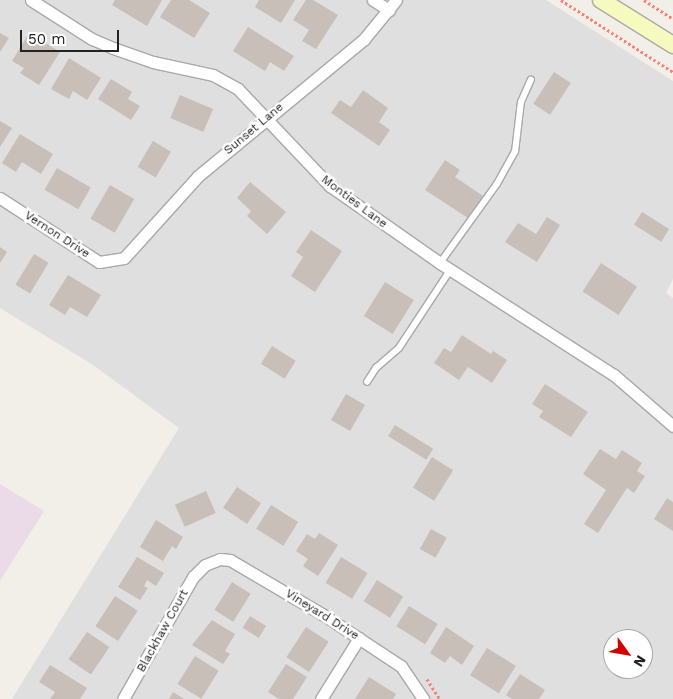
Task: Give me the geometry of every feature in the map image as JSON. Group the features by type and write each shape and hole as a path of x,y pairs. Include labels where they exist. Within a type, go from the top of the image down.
{"main road":[{"path":"601,0 673,45"}],"street":[{"name":"Monties Lane","path":"31,0 92,39 152,62 213,75 238,89 268,118 297,154 330,186 440,263 614,375 673,426"},
{"path":"373,0 389,10"},
{"name":"Sunset Lane","path":"116,262 124,258 198,176 364,39 396,0"},
{"name":"Vernon Drive","path":"0,198 99,262 116,262"},
{"name":"Vineyard Drive","path":"205,565 220,559 230,560 359,638 401,666 424,699"},
{"name":"Blackhaw Court","path":"123,699 193,577 205,565"},
{"path":"321,699 359,638"}],"lane":[{"path":"440,263 497,184 515,152 521,102 532,80"},
{"path":"367,382 376,368 400,348 451,270"}],"path":[{"path":"561,0 673,72"},
{"path":"644,0 673,19"},
{"path":"428,679 440,699"}],"shaded area":[{"path":"0,0 546,0 673,81 673,279 666,293 673,298 673,699 12,699 179,428 93,365 0,308"},
{"path":"0,484 44,511 0,581"}],"building":[{"path":"115,0 162,0 147,26 112,5"},
{"path":"171,0 189,0 210,13 194,38 160,17"},
{"path":"259,0 295,0 281,23 255,7"},
{"path":"306,0 313,0 338,15 316,49 302,41 309,30 293,20"},
{"path":"248,27 294,56 284,71 270,62 265,71 233,51"},
{"path":"0,33 9,38 0,52"},
{"path":"29,33 60,52 39,85 20,73 24,68 12,61"},
{"path":"69,58 101,78 87,100 73,91 69,99 51,89"},
{"path":"554,72 571,83 550,115 533,104"},
{"path":"111,79 132,92 128,99 140,106 131,120 98,99"},
{"path":"363,90 388,108 379,122 390,130 379,146 331,113 340,100 351,107"},
{"path":"180,95 213,109 203,132 170,118"},
{"path":"0,121 12,128 0,147"},
{"path":"20,134 53,154 41,174 22,162 16,172 2,163"},
{"path":"153,141 171,152 156,178 138,167"},
{"path":"445,160 460,170 455,177 483,196 468,218 425,190"},
{"path":"57,168 91,188 78,209 44,190"},
{"path":"250,182 286,212 267,234 247,216 251,211 237,198"},
{"path":"110,185 134,199 115,233 90,219"},
{"path":"642,212 669,229 661,242 634,225"},
{"path":"547,217 560,225 537,262 505,242 518,223 536,234"},
{"path":"311,230 342,251 315,292 291,276 303,257 296,252"},
{"path":"0,247 7,252 0,263"},
{"path":"34,254 49,263 30,294 15,285"},
{"path":"601,263 637,286 619,315 582,292"},
{"path":"68,275 101,295 87,317 70,307 65,315 49,305"},
{"path":"385,282 414,300 393,334 364,316"},
{"path":"462,335 491,354 493,351 507,360 492,383 468,367 459,380 434,363 444,348 451,352"},
{"path":"272,346 296,361 285,379 261,364"},
{"path":"545,384 588,412 571,437 539,417 543,411 532,404"},
{"path":"346,394 365,405 350,431 331,420"},
{"path":"395,425 433,449 426,460 388,436"},
{"path":"600,449 616,459 622,450 642,463 637,471 645,476 634,493 627,488 598,533 584,524 606,490 583,474"},
{"path":"432,457 453,470 434,501 413,488"},
{"path":"237,487 261,503 247,524 223,508"},
{"path":"206,491 216,513 185,527 175,505"},
{"path":"667,498 673,502 673,531 654,519"},
{"path":"271,505 298,522 283,546 256,529"},
{"path":"156,520 183,537 176,549 172,546 163,561 140,547"},
{"path":"431,529 447,538 436,558 420,549"},
{"path":"319,533 338,545 318,576 303,566 308,559 296,551 307,534 315,539"},
{"path":"137,557 164,573 156,586 147,580 144,586 148,588 140,600 118,587"},
{"path":"341,557 368,573 352,599 326,583"},
{"path":"377,580 403,596 390,618 364,601"},
{"path":"232,582 251,594 233,622 215,610"},
{"path":"115,596 138,611 118,641 95,626"},
{"path":"409,606 438,624 425,644 396,626"},
{"path":"250,616 266,626 259,638 243,628"},
{"path":"212,620 235,634 225,651 230,654 223,664 192,645"},
{"path":"306,627 329,642 309,672 286,657"},
{"path":"446,627 474,646 462,665 450,656 445,663 430,653"},
{"path":"87,632 109,647 91,674 69,659"},
{"path":"487,648 516,666 499,693 470,675"},
{"path":"195,656 219,671 201,699 178,684"},
{"path":"286,664 307,677 293,699 279,699 268,692"},
{"path":"50,665 87,688 80,699 50,699 55,692 39,682"},
{"path":"520,674 545,690 539,699 512,699 506,695"},
{"path":"369,677 396,694 393,699 355,699"},
{"path":"173,692 184,699 169,699"}]}
